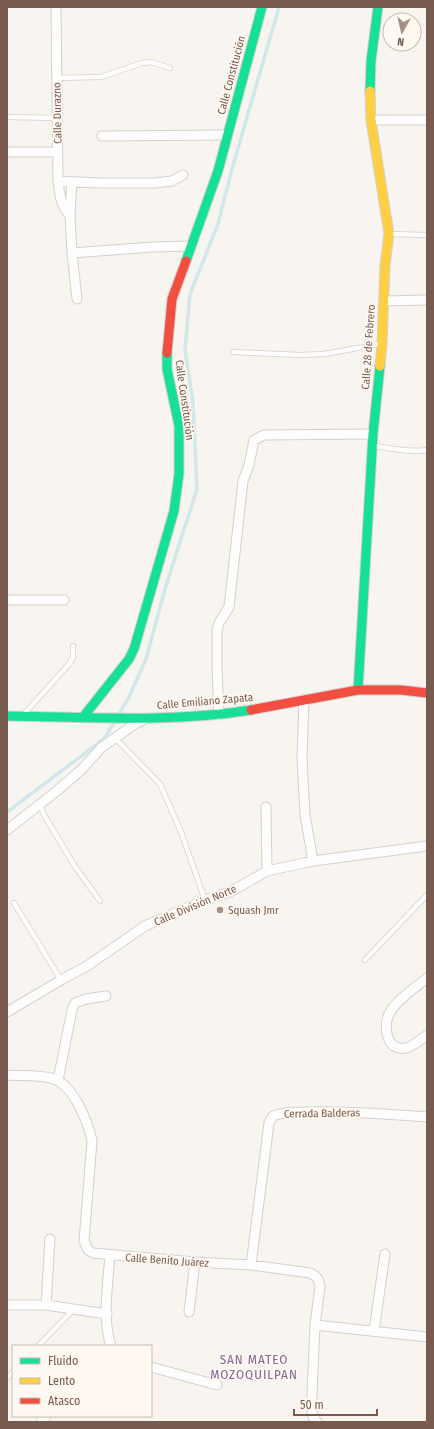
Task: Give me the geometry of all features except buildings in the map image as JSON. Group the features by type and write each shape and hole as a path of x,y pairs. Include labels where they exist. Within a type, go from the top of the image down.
{"street":[{"name":"Calle Durazno","path":"56,7 58,181 60,201 70,215"},
{"name":"Calle Constitución","path":"84,716 134,649 174,511 179,474 180,451 179,426 168,369 168,338 172,299 216,178 262,7"},
{"name":"Calle 28 de Febrero","path":"358,690 372,445 382,344 385,265 389,234 371,120 371,61 378,7"},
{"path":"371,120 427,120"},
{"path":"102,136 227,135"},
{"path":"7,152 58,152"},
{"path":"58,181 155,183 172,181 182,175"},
{"name":"Calle Durazno","path":"72,182 70,215 77,299"},
{"path":"72,253 152,247 191,246"},
{"path":"384,301 427,300"},
{"path":"219,715 217,630 219,623 229,607 242,481 249,465 254,440 264,434 373,434"},
{"path":"7,600 64,600"},
{"name":"Calle Emiliano Zapata","path":"7,716 175,718 219,715 358,690 401,690 427,693"},
{"path":"304,700 302,758 305,815 313,861"},
{"path":"7,830 40,805 82,769 102,747 135,724 147,718"},
{"path":"266,807 267,871"},
{"name":"Calle División Norte","path":"7,1012 87,966 145,926 205,900 230,892 267,871 313,861 427,846"},
{"path":"427,978 392,1009 386,1026 390,1042 394,1047 409,1047 427,1035"},
{"path":"7,1075 50,1078 58,1080 72,1010 75,1002 106,996"},
{"name":"Calle Benito Juárez","path":"58,1080 75,1098 89,1127 92,1142 84,1241 88,1250 92,1253 110,1256 251,1265 314,1275 319,1280 320,1286 316,1325"},
{"name":"Cerrada Balderas","path":"251,1265 269,1123 273,1116 284,1113 324,1111 427,1117"},
{"path":"46,1305 50,1239"},
{"path":"374,1331 385,1254"},
{"path":"110,1256 107,1336 111,1345"},
{"path":"188,1312 195,1262"},
{"path":"7,1305 46,1305 107,1314"},
{"path":"317,1422 313,1417 312,1410 316,1325 427,1337"},
{"path":"152,1367 216,1385"}],"lane":[{"path":"56,78 101,77 142,63 151,62 170,68"},
{"path":"7,117 57,118"},
{"path":"389,234 427,235"},
{"path":"233,352 302,355 324,354 382,344"},
{"path":"372,445 408,450 427,450"},
{"path":"22,717 70,662 73,657 73,646"},
{"path":"115,738 160,784 181,832 205,900"},
{"path":"40,805 44,815 74,865 100,900"},
{"path":"365,960 427,895"},
{"path":"14,903 61,980"},
{"path":"39,1345 74,1310"}],"waterway":[{"path":"119,714 129,697 146,659 165,589 197,489 193,402 185,350 190,294 218,224 232,169 279,7"},
{"path":"7,812 104,739 115,721"}],"traffic: fast":[{"path":"186,261 218,171 262,7"},
{"path":"370,91 371,61 378,7"},
{"path":"84,716 129,659 134,649 174,511 179,474 179,426 167,369 167,353"},
{"path":"358,690 373,434 380,366"},
{"path":"7,716 160,718 190,717 251,710"}],"traffic: slow":[{"path":"370,91 371,120 389,234 385,265 380,366"}],"traffic: jam":[{"path":"167,353 172,299 186,261"},
{"path":"251,710 358,690 401,690 427,693"}],"place":[{"name":"Squash Jmr","path":"220,910"}],"district":[{"name":"SAN MATEO MOZOQUILPAN","path":"254,1366"}]}
